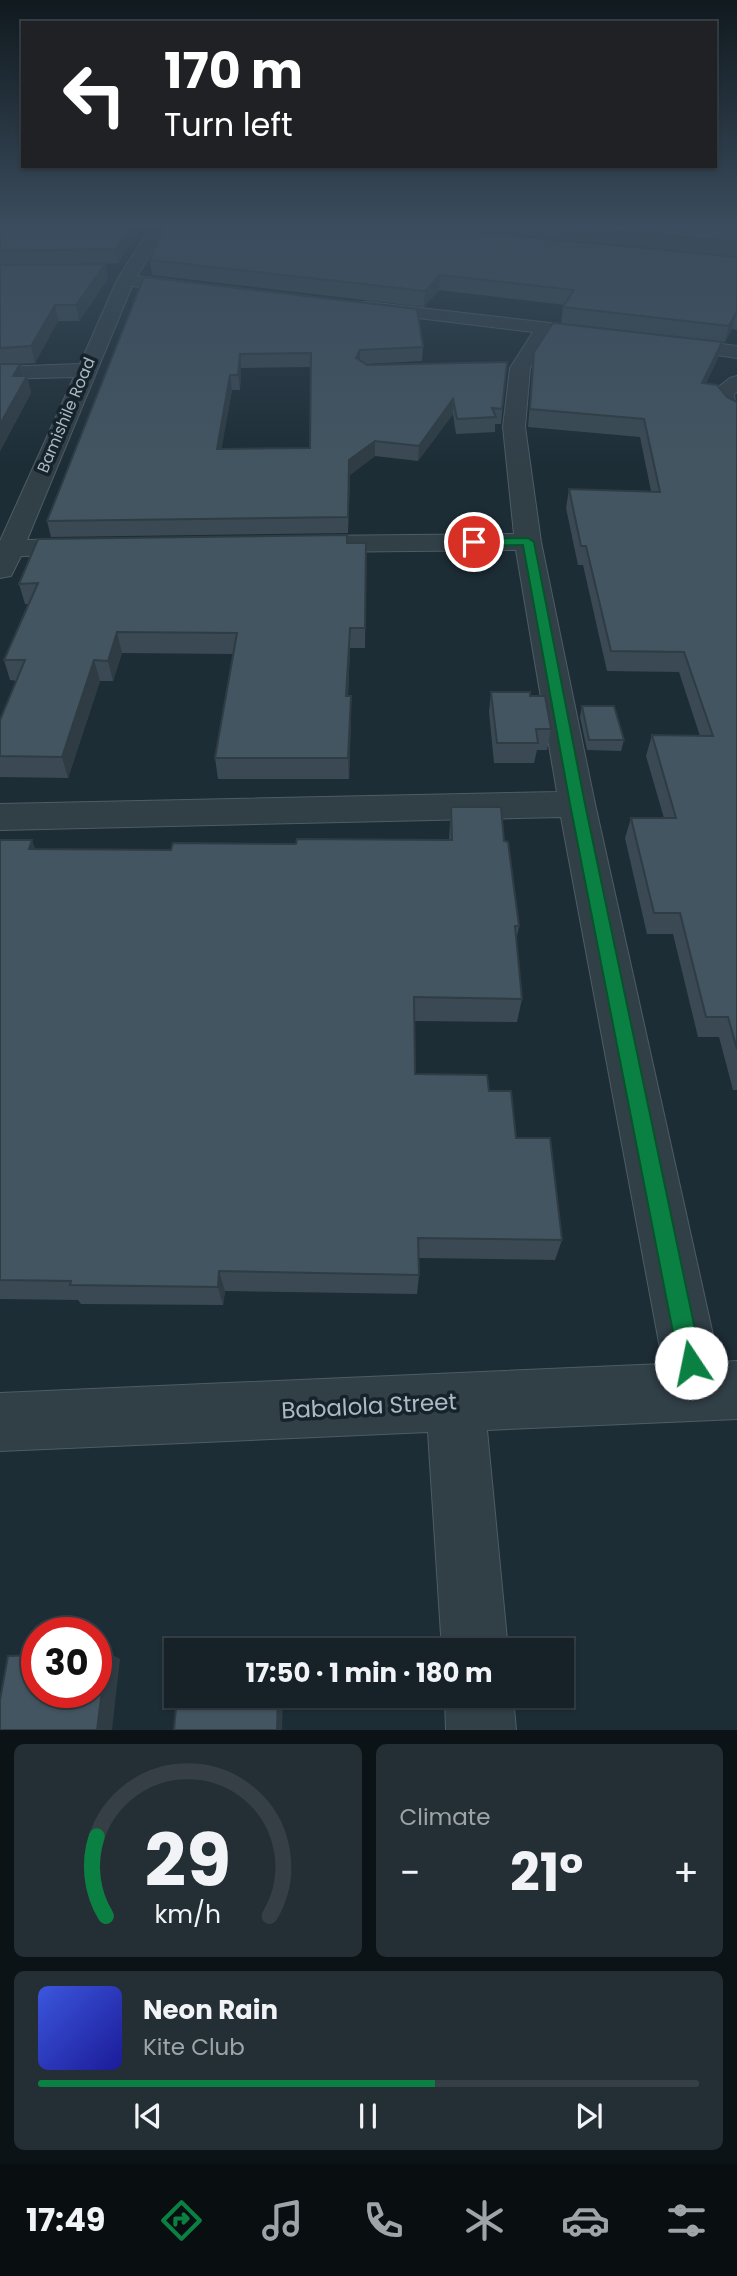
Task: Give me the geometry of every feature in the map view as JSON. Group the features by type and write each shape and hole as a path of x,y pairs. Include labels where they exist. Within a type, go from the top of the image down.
{"street":[{"name":"Bamishile Road","path":"5,560 109,306"},
{"path":"349,306 586,333"},
{"path":"545,328 513,368 514,427 528,542 577,804 717,1390"},
{"path":"655,342 737,352"},
{"path":"0,373 85,370"},
{"path":"737,382 723,392 726,403 737,412"},
{"path":"283,545 528,542"},
{"path":"5,560 105,547"},
{"path":"0,817 577,804"},
{"name":"Babalola Street","path":"0,1422 717,1390"},
{"path":"455,1402 474,1638"},
{"path":"480,1708 481,1730"}],"building":[{"path":"0,306 55,306 31,346 0,348"},
{"path":"133,306 389,306 417,309 423,347 360,350 356,358 367,365 507,362 502,409 492,408 496,417 457,419 453,399 419,446 375,441 349,460 348,517 47,521","holes":["311,353 310,448 217,449 230,375 238,375 240,354"]},
{"path":"737,306 737,313 729,326 563,307"},
{"path":"553,323 722,342 702,383 717,385 727,397 737,402 737,1049 728,1017 706,1017 680,913 654,913 631,818 676,818 652,735 713,736 684,652 611,651 586,546 581,546 569,489 660,492 644,419 530,409 534,352"},
{"path":"0,364 20,364 13,376 27,376 0,424"},
{"path":"347,535 347,543 366,543 365,628 350,628 346,696 351,696 348,758 215,758 237,633 117,632 108,661 94,660 62,757 0,756 0,720 25,660 4,660 38,583 19,584 38,539"},
{"path":"491,692 530,692 530,696 545,696 551,729 536,729 538,743 497,743"},
{"path":"582,706 614,706 624,740 589,740"},
{"path":"451,807 501,807 504,841 508,842 519,926 515,926 522,999 414,997 415,1074 487,1075 489,1091 511,1091 516,1138 550,1138 562,1240 418,1238 419,1275 219,1271 218,1287 70,1285 71,1281 0,1280 0,840 32,840 29,849 171,850 173,843 296,844 297,839 452,840"},
{"path":"8,1656 21,1656 21,1708 100,1708 97,1730 0,1730 0,1700"},
{"path":"176,1708 278,1708 277,1730 174,1730"}],"route":[{"path":"474,542 528,542 577,804 691,1363"}]}
